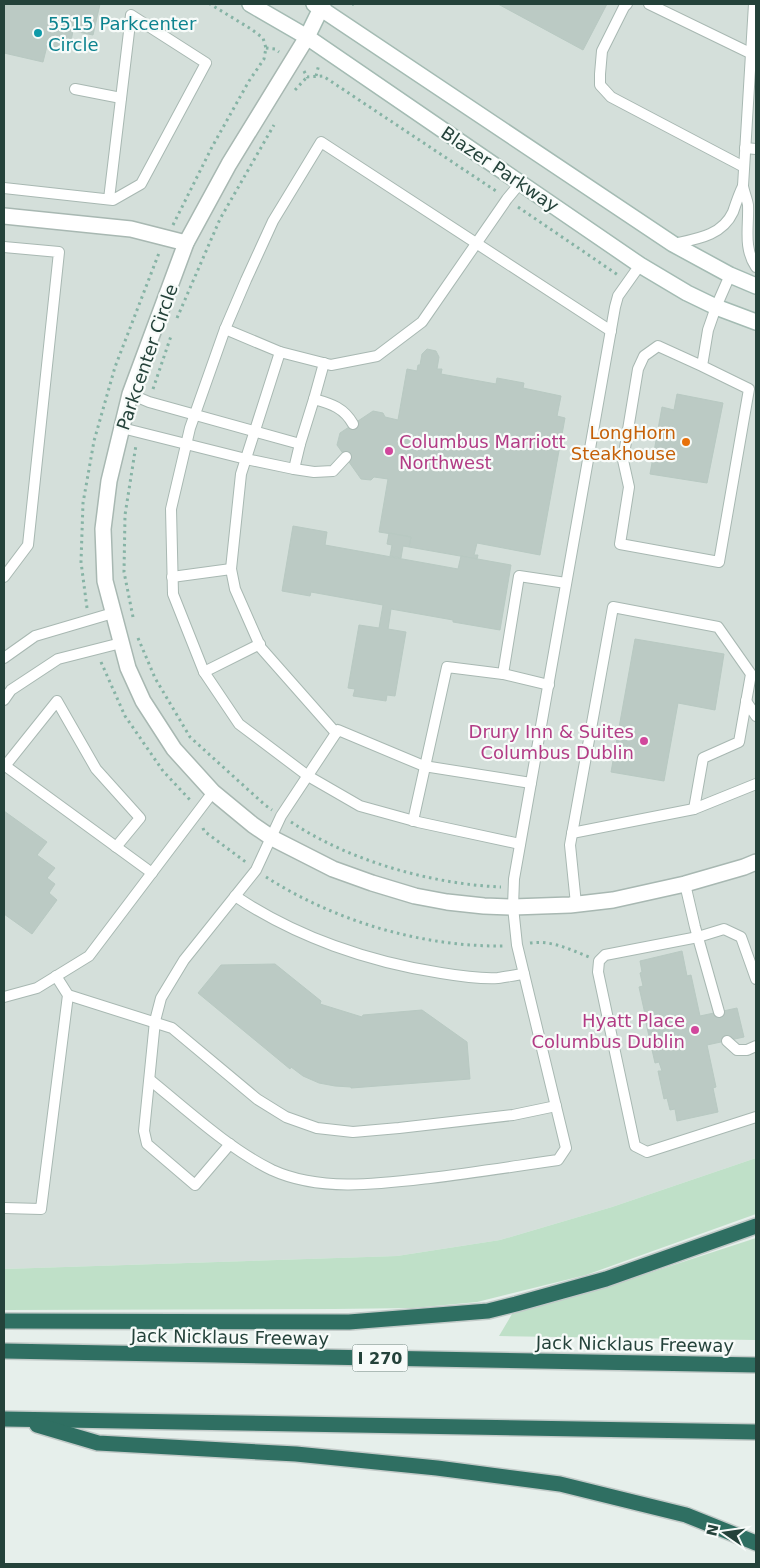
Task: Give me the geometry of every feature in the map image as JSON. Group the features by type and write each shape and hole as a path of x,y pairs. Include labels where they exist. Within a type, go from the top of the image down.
{"highway":[{"path":"4,1321 349,1322 488,1311 606,1279 756,1226"},
{"name":"Jack Nicklaus Freeway","path":"4,1351 756,1365"},
{"path":"11,1419 756,1432"},
{"path":"11,1419 98,1443 296,1454 437,1468 560,1484 686,1516 756,1543"}],"street":[{"name":"Blazer Parkway","path":"250,4 307,37 640,265 687,293 756,322"},
{"name":"Blazer Parkway","path":"319,5 673,244 730,275 756,286"},
{"name":"Parkcenter Circle","path":"319,5 307,37 229,164 186,243 130,394 108,481 103,529 104,581 128,668 143,701 174,749 213,792 253,824 272,838 333,869 398,891 448,902 484,906 513,907 576,904 613,900 685,884 756,862"},
{"path":"4,216 131,229 186,243"}],"lane":[{"path":"627,4 602,51 600,85 611,97 744,167"},
{"path":"649,4 750,53"},
{"path":"754,4 743,186 748,204 748,244 751,259 756,267"},
{"path":"4,188 113,200 141,184 206,63 131,15 109,199"},
{"path":"75,90 121,98"},
{"path":"520,844 413,821 360,806 308,776 239,724 204,672 173,594 171,509 194,416 226,329 273,221 320,142 611,331"},
{"path":"745,148 756,149"},
{"path":"226,329 280,352 331,365 377,356 422,322 507,199 521,182"},
{"path":"673,244 705,237 725,224 743,186"},
{"path":"4,247 59,252 28,545 4,577"},
{"path":"150,1080 230,1144 272,1170 303,1180 342,1184 464,1174 558,1160 566,1148 517,945 513,907 514,879 618,296 640,265"},
{"path":"702,366 708,330 730,275"},
{"path":"658,346 702,366 749,389 719,562 620,544 629,487 623,460 638,369 644,356 658,346"},
{"path":"280,352 241,474 231,569 235,589 261,648 336,733"},
{"path":"294,468 324,363"},
{"path":"130,394 194,416 300,444"},
{"path":"314,399 332,403 348,415 353,424"},
{"path":"122,428 246,458 314,472 333,471 346,457"},
{"path":"172,577 231,569"},
{"path":"503,674 519,576 566,583"},
{"path":"576,904 570,845 614,607 718,627 751,674 739,742 702,758 694,809"},
{"path":"4,658 35,636 113,613"},
{"path":"4,700 11,690 58,659 121,643"},
{"path":"204,672 260,644"},
{"path":"413,821 447,667 503,674 549,684"},
{"path":"116,847 140,818 96,769 57,700 4,765 116,847 152,873"},
{"path":"746,701 756,716"},
{"path":"230,1144 194,1185 146,1144 144,1130 155,1021 161,998 184,960 256,870 282,816 338,730 424,766 531,783"},
{"path":"572,833 694,809 756,784"},
{"path":"4,997 37,988 89,956 213,792"},
{"path":"685,884 719,1012"},
{"path":"235,896 255,910 303,933 326,943 379,960 420,970 462,977 497,978 524,974"},
{"path":"756,979 741,937 724,929 698,937 605,955 599,961 598,972 635,1146 648,1152 756,1118"},
{"path":"4,1208 41,1209 68,995 56,976"},
{"path":"68,995 155,1021 172,1028 257,1099 286,1117 317,1128 353,1132 399,1128 513,1115 556,1106"},
{"path":"727,1041 737,1050 747,1050 756,1046"}],"path":[{"path":"210,4 263,38 266,48"},
{"path":"316,76 323,76 629,282"}],"shaded area":[{"path":"4,4 756,4 756,1158 612,1207 500,1240 397,1256 4,1269"}],"green space":[{"path":"756,1158 756,1214 586,1275 477,1302 413,1308 4,1310 4,1269 397,1256 500,1240 612,1207"},
{"path":"756,1238 756,1340 499,1336 512,1314 652,1272"}],"building":[{"name":"5515 Parkcenter Circle","path":"4,4 100,4 93,35 73,31 69,51 47,46 43,62 4,53"},
{"path":"498,4 607,4 583,50"},
{"path":"427,349 436,351 439,357 437,369 442,369 441,374 496,384 497,378 524,383 523,388 561,396 557,416 565,418 540,555 477,543 474,555 478,555 477,559 409,547 411,537 379,532 388,479 374,477 371,480 361,479 337,445 340,433 373,411 383,413 385,417 398,420 407,369 417,371 422,354"},
{"name":"LongHorn Steakhouse","path":"677,394 723,403 707,483 650,474 662,407 674,410"},
{"path":"293,526 327,532 325,545 458,569 461,556 511,565 500,630 391,609 388,629 406,632 395,696 387,695 386,701 353,696 355,689 348,688 359,625 379,628 383,605 311,592 310,596 282,591"},
{"path":"389,533 411,537 409,547 403,546 401,558 390,556 392,545 387,544"},
{"name":"Drury Inn & Suites Columbus Dublin","path":"635,639 724,654 715,710 678,703 664,781 611,772"},
{"path":"4,811 47,842 37,855 55,868 47,878 55,884 49,893 57,900 32,934 4,914"},
{"name":"Hyatt Place Columbus Dublin","path":"682,951 687,976 691,975 700,1016 737,1008 744,1037 707,1045 716,1087 713,1088 718,1112 677,1121 675,1109 670,1110 667,1098 664,1099 658,1071 662,1071 659,1062 655,1063 646,1023 651,1023 649,1014 645,1014 639,987 643,986 640,961"},
{"path":"275,964 321,1001 320,1004 362,1017 363,1015 422,1010 467,1042 470,1079 351,1088 319,1083 303,1076 291,1067 290,1069 198,993 221,965"}],"place":[{"name":"5515 Parkcenter Circle","path":"38,33"},
{"name":"LongHorn Steakhouse","path":"686,442"},
{"name":"Columbus Marriott Northwest","path":"389,451"},
{"name":"Drury Inn & Suites Columbus Dublin","path":"644,741"},
{"name":"Hyatt Place Columbus Dublin","path":"695,1030"}]}
